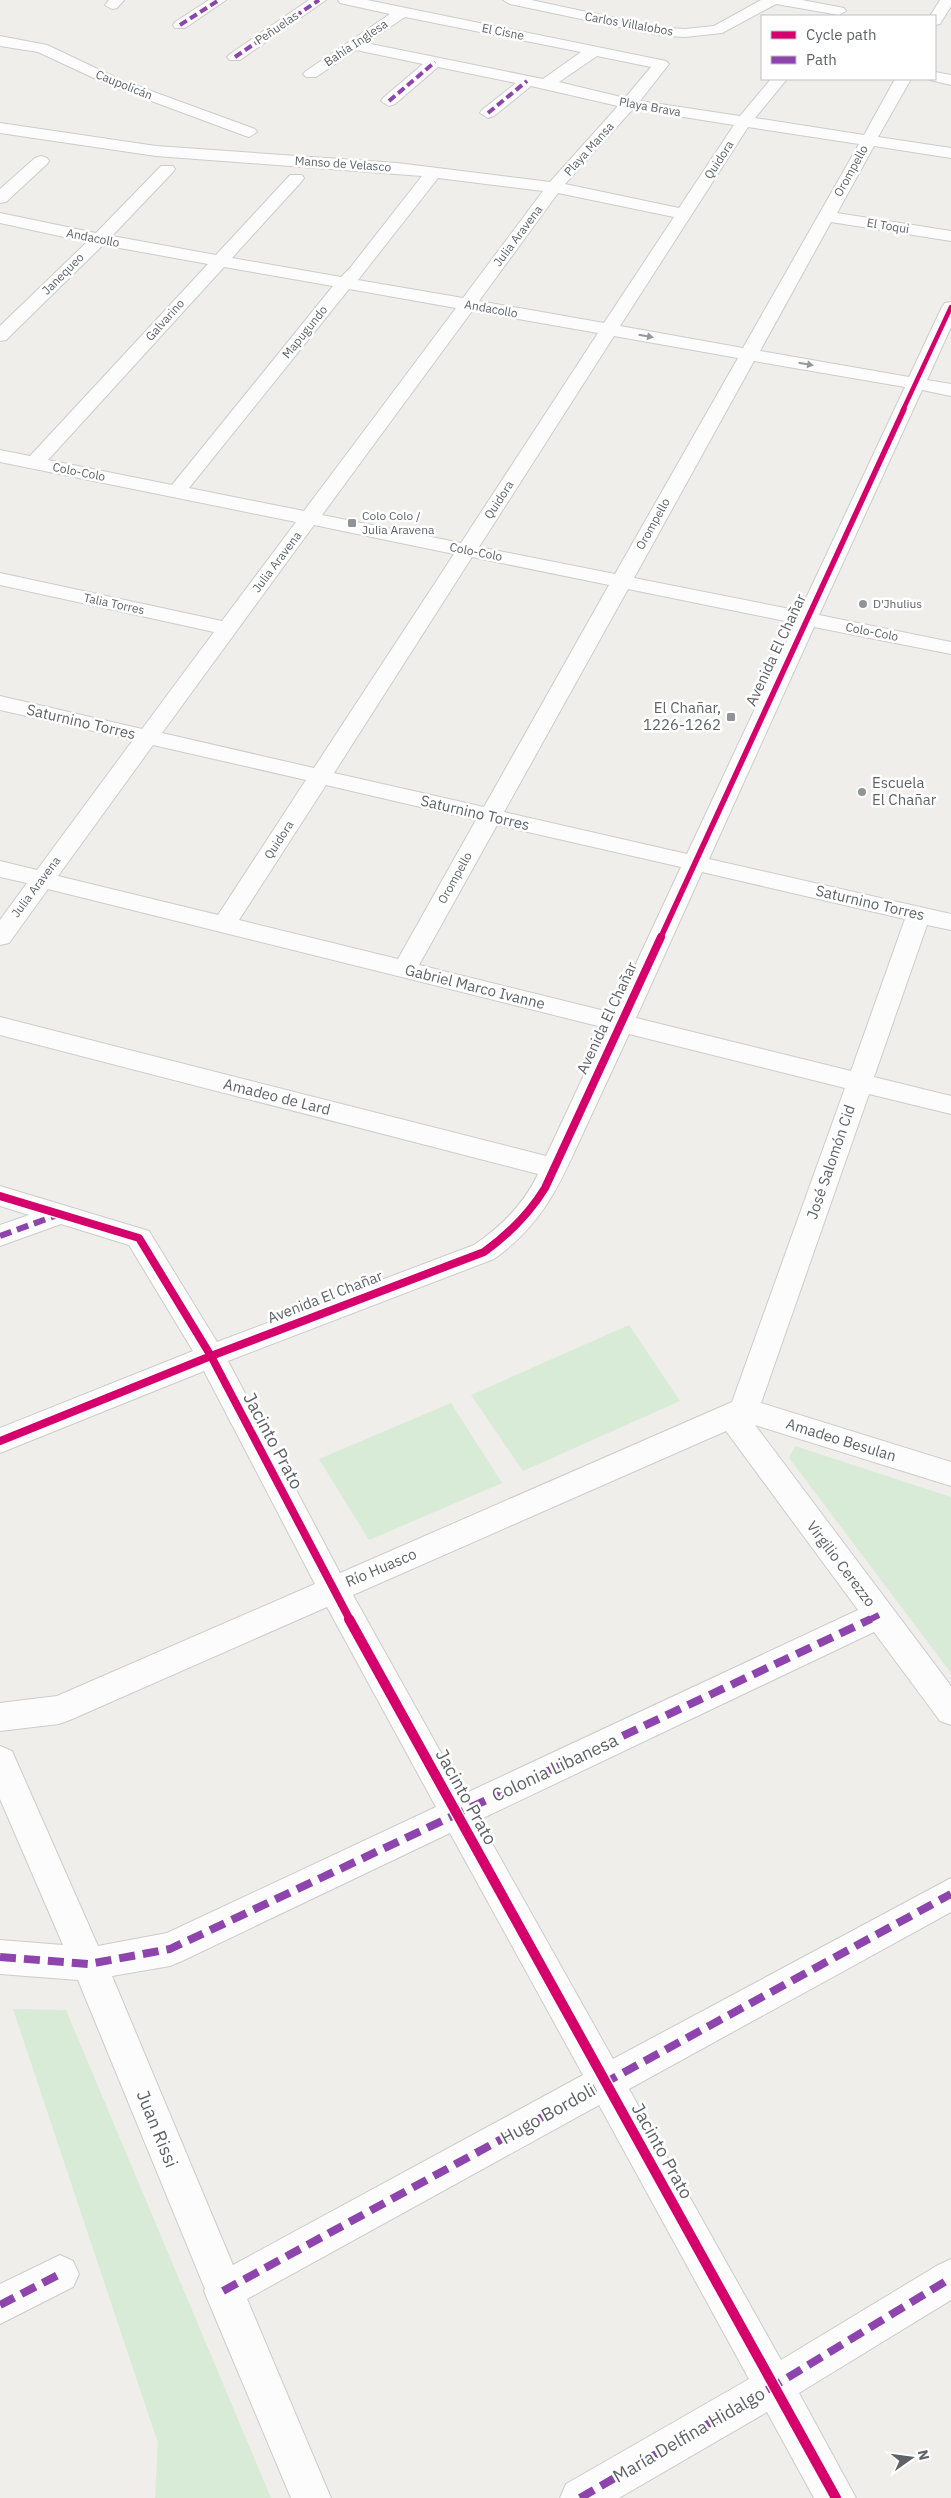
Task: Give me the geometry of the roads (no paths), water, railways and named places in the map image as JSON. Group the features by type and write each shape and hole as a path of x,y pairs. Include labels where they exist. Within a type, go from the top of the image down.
{"street":[{"path":"180,25 219,0"},
{"name":"Peñuelas","path":"235,57 319,0"},
{"name":"El Cisne","path":"345,0 661,64"},
{"name":"Carlos Villalobos","path":"510,0 657,31 685,34 718,30 772,0"},
{"path":"778,0 839,9"},
{"path":"936,19 947,0"},
{"name":"Bahía Inglesa","path":"311,74 402,12"},
{"name":"Caupolicán","path":"0,41 42,48 116,84 249,132"},
{"name":"Playa Brava","path":"352,45 546,84 629,104 951,153"},
{"path":"546,84 595,50"},
{"path":"388,101 435,62"},
{"name":"Playa Mansa","path":"554,187 629,104 661,64"},
{"path":"936,77 951,80"},
{"name":"Quidora","path":"224,925 744,122 778,80"},
{"name":"Orompello","path":"404,970 902,80"},
{"path":"488,112 527,81"},
{"name":"Manso de Velasco","path":"0,128 156,151 433,173 554,187 685,214"},
{"path":"0,198 42,161"},
{"name":"Janequeo","path":"0,336 167,169"},
{"name":"Mapugundo","path":"177,492 433,173"},
{"name":"Galvarino","path":"34,463 296,178"},
{"name":"Julia Aravena","path":"0,937 554,187"},
{"name":"El Toqui","path":"826,216 951,236"},
{"name":"Andacollo","path":"0,218 104,234 918,378 951,390"},
{"name":"Avenida El Chañar","path":"0,1441 211,1356 484,1252 518,1226 534,1208 951,307"},
{"name":"Andacollo","path":"918,378 951,377"},
{"name":"Colo-Colo","path":"0,456 951,648"},
{"name":"Talia Torres","path":"0,579 228,628"},
{"name":"Saturnino Torres","path":"0,704 951,922"},
{"name":"Gabriel Marco Ivanne","path":"0,869 951,1105"},
{"name":"José Salomón Cid","path":"738,1414 919,914"},
{"name":"Amadeo de Lard","path":"0,1026 554,1168"},
{"name":"Jacinto Prato","path":"0,1196 139,1238 211,1356 334,1589 836,2498"},
{"path":"0,1236 60,1214"},
{"name":"Amadeo Besulan","path":"738,1414 951,1474"},
{"name":"Río Huasco","path":"0,1717 59,1710 738,1414"},
{"name":"Virgilio Cerezzo","path":"738,1414 879,1615 951,1711"},
{"name":"Colonia Libanesa","path":"0,1957 89,1964 170,1949 879,1615"},
{"name":"Juan Rissi","path":"0,1761 89,1964 310,2498"},
{"name":"Hugo Bordoli","path":"223,2291 951,1894"},
{"path":"0,2305 60,2274"},
{"name":"María Delfina Hidalgo","path":"580,2498 774,2386 951,2278"}],"place":[{"name":"Colo Colo / Julia Aravena","path":"352,523"},
{"name":"D'Jhulius","path":"863,604"},
{"name":"El Chañar, 1226-1262","path":"731,717"},
{"name":"Escuela El Chañar","path":"862,792"}]}
